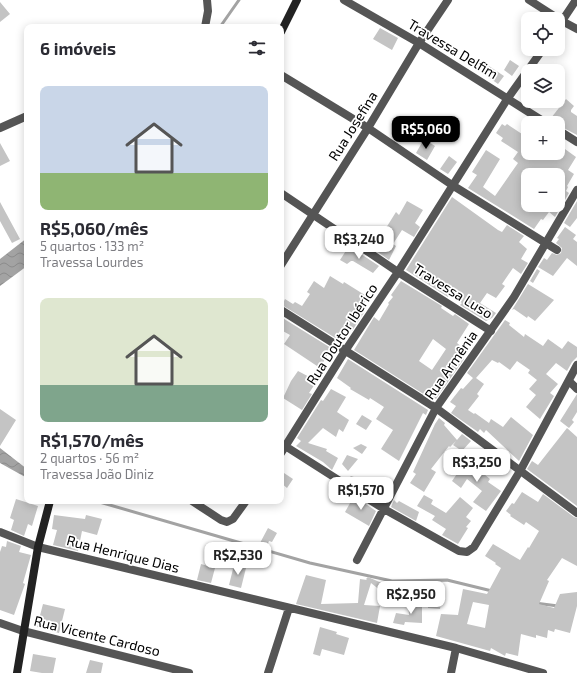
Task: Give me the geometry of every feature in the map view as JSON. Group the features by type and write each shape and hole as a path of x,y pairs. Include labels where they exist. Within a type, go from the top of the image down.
{"street":[{"path":"206,24 208,11 207,0"},
{"path":"284,26 297,0"},
{"name":"Travessa Delfim","path":"344,0 419,43 535,116"},
{"name":"Rua Josefina","path":"284,260 368,128 419,43 448,0"},
{"path":"529,0 544,12"},
{"path":"565,16 576,0"},
{"path":"565,25 577,29"},
{"name":"Rua Doutor Ibérico","path":"284,445 398,272 508,98 538,56"},
{"path":"284,77 368,128 452,185 557,250"},
{"path":"0,128 24,117"},
{"path":"565,134 577,142"},
{"name":"Rua Armênia","path":"357,560 436,408 514,297 577,190"},
{"name":"Travessa Luso","path":"284,195 398,272 491,331"},
{"path":"284,312 436,408 577,513"},
{"path":"284,449 384,509 459,550 467,552 474,547 520,471 577,364"},
{"path":"568,381 577,389"},
{"path":"17,673 38,547 49,504"},
{"path":"197,504 221,520 227,522 233,519 244,504"},
{"name":"Rua Henrique Dias","path":"0,532 38,547 456,648 543,673"},
{"path":"268,673 289,608"},
{"name":"Rua Vicente Cardoso","path":"0,623 23,631 189,673"},
{"path":"451,673 456,648"}],"water":[{"path":"24,240 24,268 0,286 0,259"},
{"path":"0,448 24,467 24,476 0,463"}],"building":[{"path":"0,2 10,14 0,22"},
{"path":"380,28 398,38 392,50 373,39"},
{"path":"510,60 519,66 512,76 504,70"},
{"path":"489,66 504,76 498,84 484,74"},
{"path":"566,99 574,106 571,112 577,116 577,135 565,129 565,116 553,116 559,108 565,108"},
{"path":"502,124 505,126 507,124 521,133 521,160 565,160 565,149 576,157 568,170 574,174 567,186 566,191 569,193 565,200 565,168 521,168 521,212 549,212 543,220 541,219 534,229 468,188 477,175 472,172 486,150 500,159 483,187 495,196 518,163 513,159 518,152 501,141 503,138 496,133"},
{"path":"424,139 435,146 427,160 416,153"},
{"path":"0,143 10,161 0,166"},
{"path":"449,156 457,162 448,174 440,169"},
{"path":"452,197 498,230 502,232 507,225 524,236 519,242 527,249 521,259 528,263 521,274 513,268 502,284 505,286 496,298 487,293 480,303 496,313 492,318 486,321 460,305 462,303 449,295 448,297 406,270"},
{"path":"407,201 423,210 415,223 420,227 414,237 402,230 393,244 396,246 389,260 368,245 371,241 376,244 396,212 399,215"},
{"path":"577,201 577,218 570,227 564,223"},
{"path":"0,202 20,239 12,243 0,221"},
{"path":"549,212 558,212 555,217"},
{"path":"565,227 576,235 573,239 577,242 577,266 567,258 553,276 538,267 544,258 547,260 552,253 557,255 561,253 562,248 556,243 559,239 557,238"},
{"path":"349,246 379,266 373,273 353,261 347,264 340,260"},
{"path":"537,269 540,271 533,283 530,281"},
{"path":"330,276 343,284 344,282 368,297 361,309 365,311 352,331 345,327 337,339 284,306 285,299 293,304 295,302 302,306 310,294 307,292 314,281 324,288"},
{"path":"401,281 442,306 441,308 453,316 455,314 469,324 457,343 462,347 457,354 464,359 436,399 434,398 433,400 354,350 374,317 379,321 389,304 388,303 393,297 391,295","holes":["433,339 446,349 432,370 419,361"]},
{"path":"528,284 554,300 535,321 528,316 527,318 514,309 512,310"},
{"path":"284,319 331,348 320,368 284,344 290,335 284,332"},
{"path":"505,320 524,337 525,334 543,346 548,339 562,349 568,341 577,347 577,357 567,371 556,363 546,374 558,384 550,393 554,396 540,419 526,407 536,395 529,389 537,380 528,373 530,370 517,361 510,370 499,362 498,363 492,360 476,378 484,384 477,394 479,396 468,410 489,423 491,419 503,427 511,417 533,435 519,461 486,430 484,433 480,429 478,432 451,413 456,406 450,402 461,388 463,389 473,378 467,373"},
{"path":"348,359 428,410 426,415 423,413 399,461 381,449 393,430 376,419 384,407 370,398 369,400 350,389 351,388 337,378"},
{"path":"298,371 317,381 309,393 312,394 302,410 284,399 291,381"},
{"path":"331,389 346,397 337,412 349,420 343,432 339,429 336,437 323,428 308,443 327,449 326,451 338,458 332,470 323,462 296,446 301,441 297,438 321,400 323,401"},
{"path":"577,394 577,412 572,420 574,422 569,428 560,421"},
{"path":"0,409 16,420 0,446"},
{"path":"362,415 372,421 366,430 356,424"},
{"path":"439,418 445,423 444,425 457,440 462,434 471,441 462,451 453,445 456,441 450,447 449,446 431,469 436,472 424,492 410,483 416,474 413,472"},
{"path":"567,428 577,437 577,506 527,469 532,461 538,465"},
{"path":"361,444 367,447 362,454 353,448"},
{"path":"347,455 358,459 348,471 342,464"},
{"path":"463,457 490,479 488,482 501,491 486,511 473,502 482,491 467,479 461,488 452,481 459,471 455,468"},
{"path":"284,473 293,479 287,488 284,486"},
{"path":"351,476 374,484 385,493 382,501 348,479"},
{"path":"522,492 538,502 543,494 577,518 577,566 562,558 547,580 549,581 539,604 554,608 560,594 577,592 577,606 570,633 555,629 554,632 548,630 547,638 536,635 536,638 521,634 518,656 506,653 505,656 491,648 490,651 436,636 441,614 458,615 463,589 487,594 501,568 485,556 493,544 520,560 528,547 529,548 539,531 526,522 524,525 510,516 511,515 506,511 512,503 514,504","holes":["473,602 489,605 485,628 467,624"]},
{"path":"424,495 433,500 431,504 446,513 460,497 473,508 466,517 471,521 466,527 468,528 458,544 442,535 446,529 432,520 435,516 417,506"},
{"path":"354,496 376,511 369,526 345,512"},
{"path":"16,499 24,502 24,504 38,506 32,526 28,524 24,536 11,530 14,520 10,518"},
{"path":"394,500 397,503 399,501 419,512 416,521 391,507"},
{"path":"54,515 85,519 86,515 102,519 97,535 82,531 78,551 53,545 57,530 52,529"},
{"path":"268,528 277,533 272,542 269,541 267,546 260,543"},
{"path":"7,541 21,546 19,552 31,555 23,583 25,584 14,615 0,610 0,552 2,546 6,547"},
{"path":"201,564 215,568 211,583 197,580"},
{"path":"234,565 246,568 241,588 229,585"},
{"path":"306,575 326,580 321,604 358,603 360,579 367,580 366,579 368,577 400,591 394,599 391,599 371,583 364,605 380,606 377,623 296,604"},
{"path":"428,590 443,590 440,609 428,608"},
{"path":"422,602 422,623 405,622 404,625 393,623 396,613 409,615 408,603"},
{"path":"43,604 65,609 59,633 37,627"},
{"path":"320,627 337,632 336,634 349,638 344,655 322,649 320,656 313,654"},
{"path":"33,654 56,658 53,673 30,671"},
{"path":"90,660 103,663 101,673 86,673"}],"waterway":[{"path":"222,24 239,0"},
{"path":"106,504 310,563 392,581 447,580 492,591"},
{"path":"535,603 558,606"}]}
